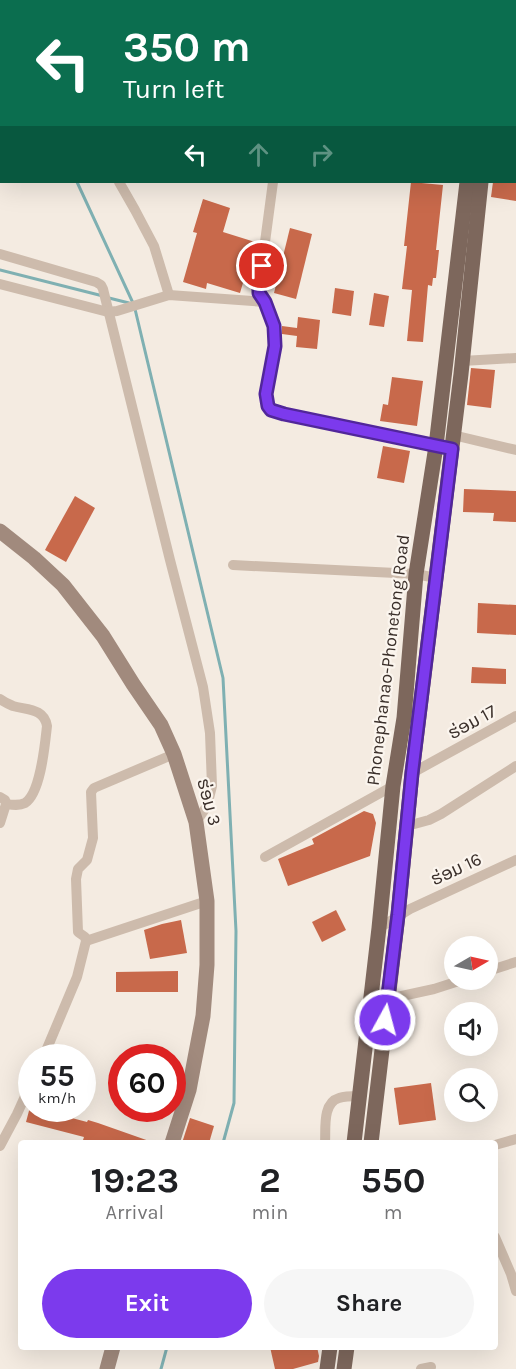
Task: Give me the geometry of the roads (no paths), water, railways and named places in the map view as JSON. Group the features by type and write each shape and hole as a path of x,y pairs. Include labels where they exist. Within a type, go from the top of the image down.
{"main road":[{"name":"Phonephanao-Phonetong Road","path":"371,1140 412,773 411,719 417,574 436,446 467,183"},
{"name":"Phonephanao-Phonetong Road","path":"354,1140 393,786 411,719 436,578 481,183"},
{"path":"327,1369 330,1350"},
{"path":"344,1369 347,1350"}],"street":[{"path":"119,183 154,246 166,297"},
{"path":"273,183 259,287 259,293 274,326 275,346 266,394 271,410 436,446 452,442 516,450"},
{"path":"0,254 96,282 101,285 110,309 203,687 210,733 212,786 207,806 196,822"},
{"path":"0,284 110,309 166,297 265,302"},
{"path":"462,361 516,358"},
{"name":"ຮ່ອມ 3","path":"0,531 56,578 104,636 161,725 174,754 196,822 206,882 208,953 203,1016 189,1090 173,1140"},
{"path":"232,565 417,574 436,578"},
{"path":"0,699 10,705 39,712 46,719 47,726 38,781 33,794 27,802 19,805 3,800 0,823"},
{"name":"ຮ່ອມ 17","path":"412,773 516,716"},
{"path":"49,1044 77,977 86,941 85,937 78,932 76,879 78,869 87,860 93,838 91,792 94,788 174,754"},
{"path":"406,826 441,814 516,766"},
{"path":"265,857 393,786"},
{"name":"ຮ່ອມ 16","path":"379,928 398,915 516,860"},
{"path":"86,941 207,901"},
{"path":"498,968 516,962"},
{"path":"388,999 444,986"},
{"path":"325,1140 327,1110 332,1101 340,1097 360,1096"},
{"path":"0,1146 18,1112"},
{"path":"498,1144 516,1139"},
{"path":"498,1244 516,1291"},
{"path":"107,1369 112,1350"}],"waterway":[{"path":"77,183 133,303"},
{"path":"0,270 103,296"},
{"path":"109,298 129,303"},
{"path":"135,309 223,678 236,931 234,1103 224,1140"},
{"path":"161,1369 166,1350"}]}
